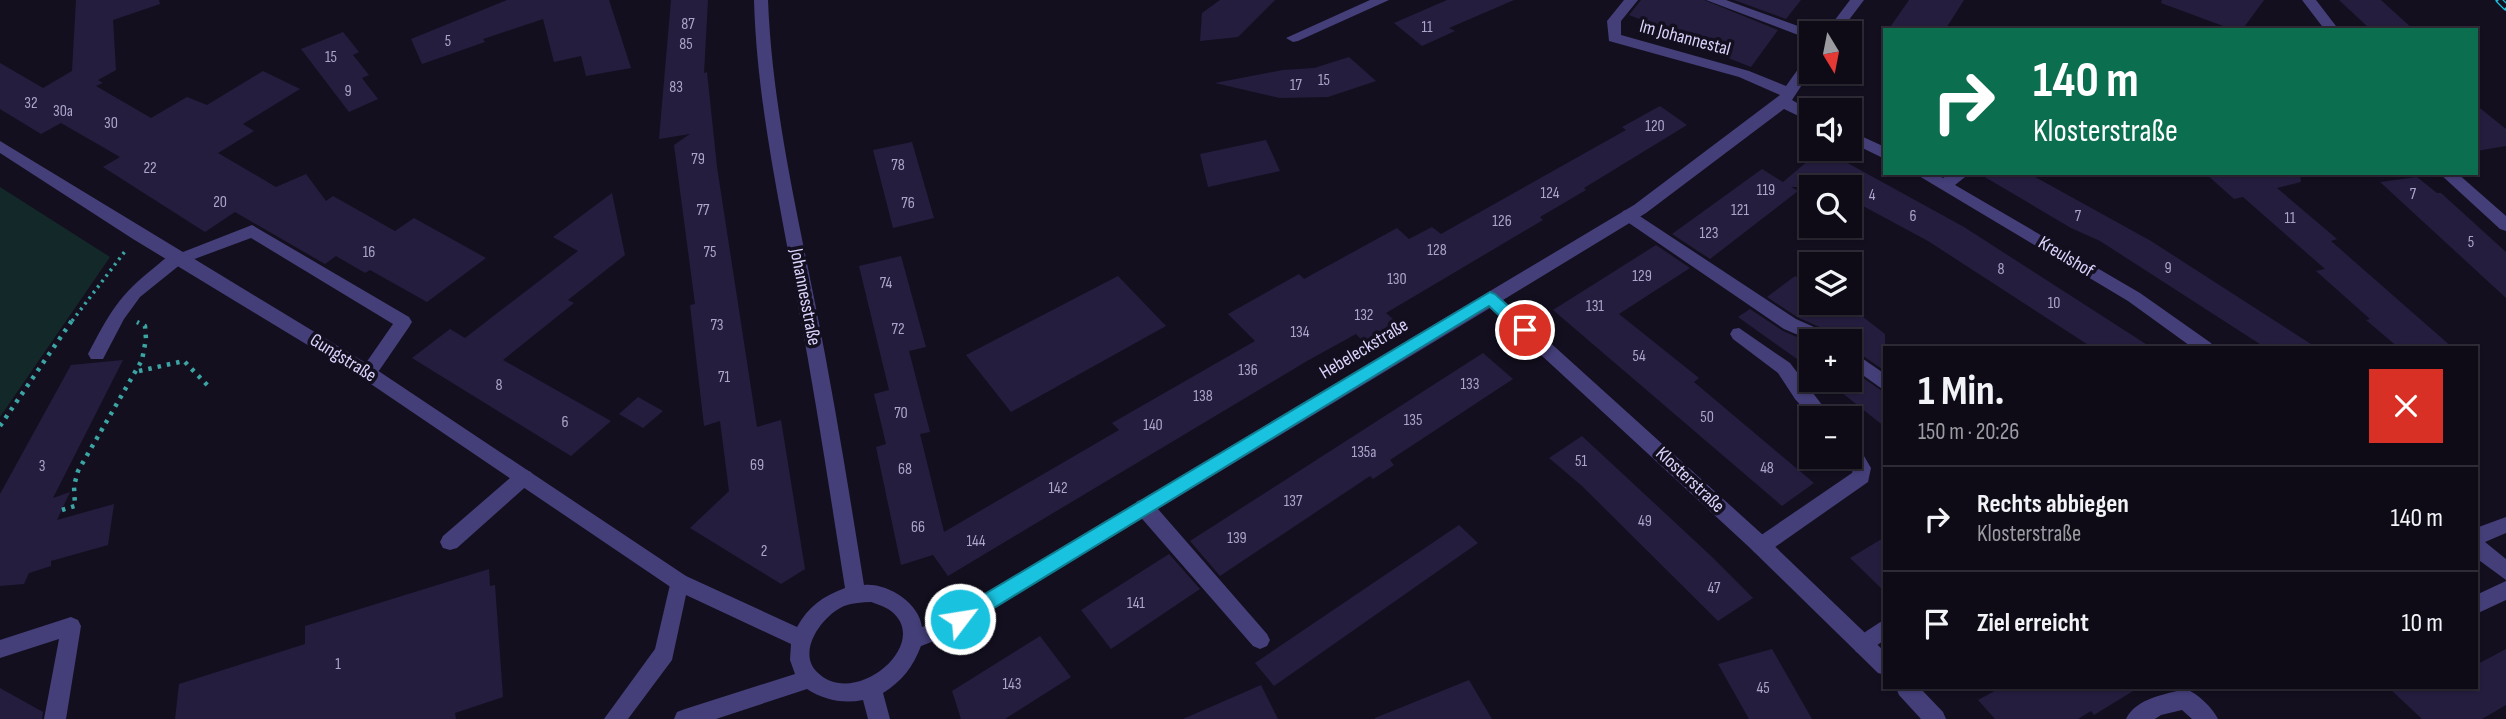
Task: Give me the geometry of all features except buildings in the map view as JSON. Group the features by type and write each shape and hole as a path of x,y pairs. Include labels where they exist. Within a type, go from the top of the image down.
{"street":[{"name":"Johannesstraße","path":"761,0 761,38 778,159 814,341 856,594"},
{"path":"1293,38 1382,0"},
{"name":"Im Johannestal","path":"1631,0 1614,22 1614,38 1744,74 1785,97"},
{"path":"1713,0 1799,31"},
{"path":"1841,21 1857,0"},
{"path":"2309,0 2330,28"},
{"name":"Hebeleckstraße","path":"913,639 943,629 1629,215 1785,97 1799,78"},
{"path":"1785,97 1799,108"},
{"path":"1862,142 1883,153"},
{"name":"Gungstraße","path":"0,146 139,235 368,373 679,582 801,639"},
{"name":"Kreulshof","path":"1926,175 2134,297 2202,346"},
{"path":"1945,185 1959,175"},
{"path":"2449,175 2506,225"},
{"path":"1629,215 1801,329"},
{"path":"97,354 117,315 134,293 181,258 252,231 402,322 368,373"},
{"name":"Klosterstraße","path":"1490,298 1761,546 1883,664"},
{"path":"1739,334 1784,368 1812,406"},
{"path":"1862,367 1883,383"},
{"path":"1761,546 1861,477 1862,469"},
{"path":"450,542 524,477"},
{"path":"1144,507 1260,640"},
{"path":"2478,536 2506,525"},
{"path":"2478,549 2506,571"},
{"path":"615,719 665,653 679,582"},
{"path":"2478,604 2506,590"},
{"path":"872,593 899,603 908,613 913,626 913,639 904,663 884,682 871,689 843,694 818,687 809,679 800,660 801,639 807,626 822,609 842,597 856,594 872,593"},
{"path":"0,649 71,626 54,719"},
{"path":"1863,645 1883,630"},
{"path":"685,719 809,679"},
{"path":"871,689 879,719"},
{"path":"1907,689 1935,719"},
{"path":"2137,719 2156,706 2186,699 2207,719"}],"path":[{"path":"0,426 91,293 139,235"},
{"path":"62,510 75,506 72,487 82,461 113,407 138,371 145,354 145,326 117,315"},
{"path":"138,371 184,361 211,389"}],"green space":[{"path":"0,187 110,257 0,417"}],"railway":[{"path":"2499,0 2506,7"}],"route":[{"path":"960,619 1490,298 1525,330"}]}
